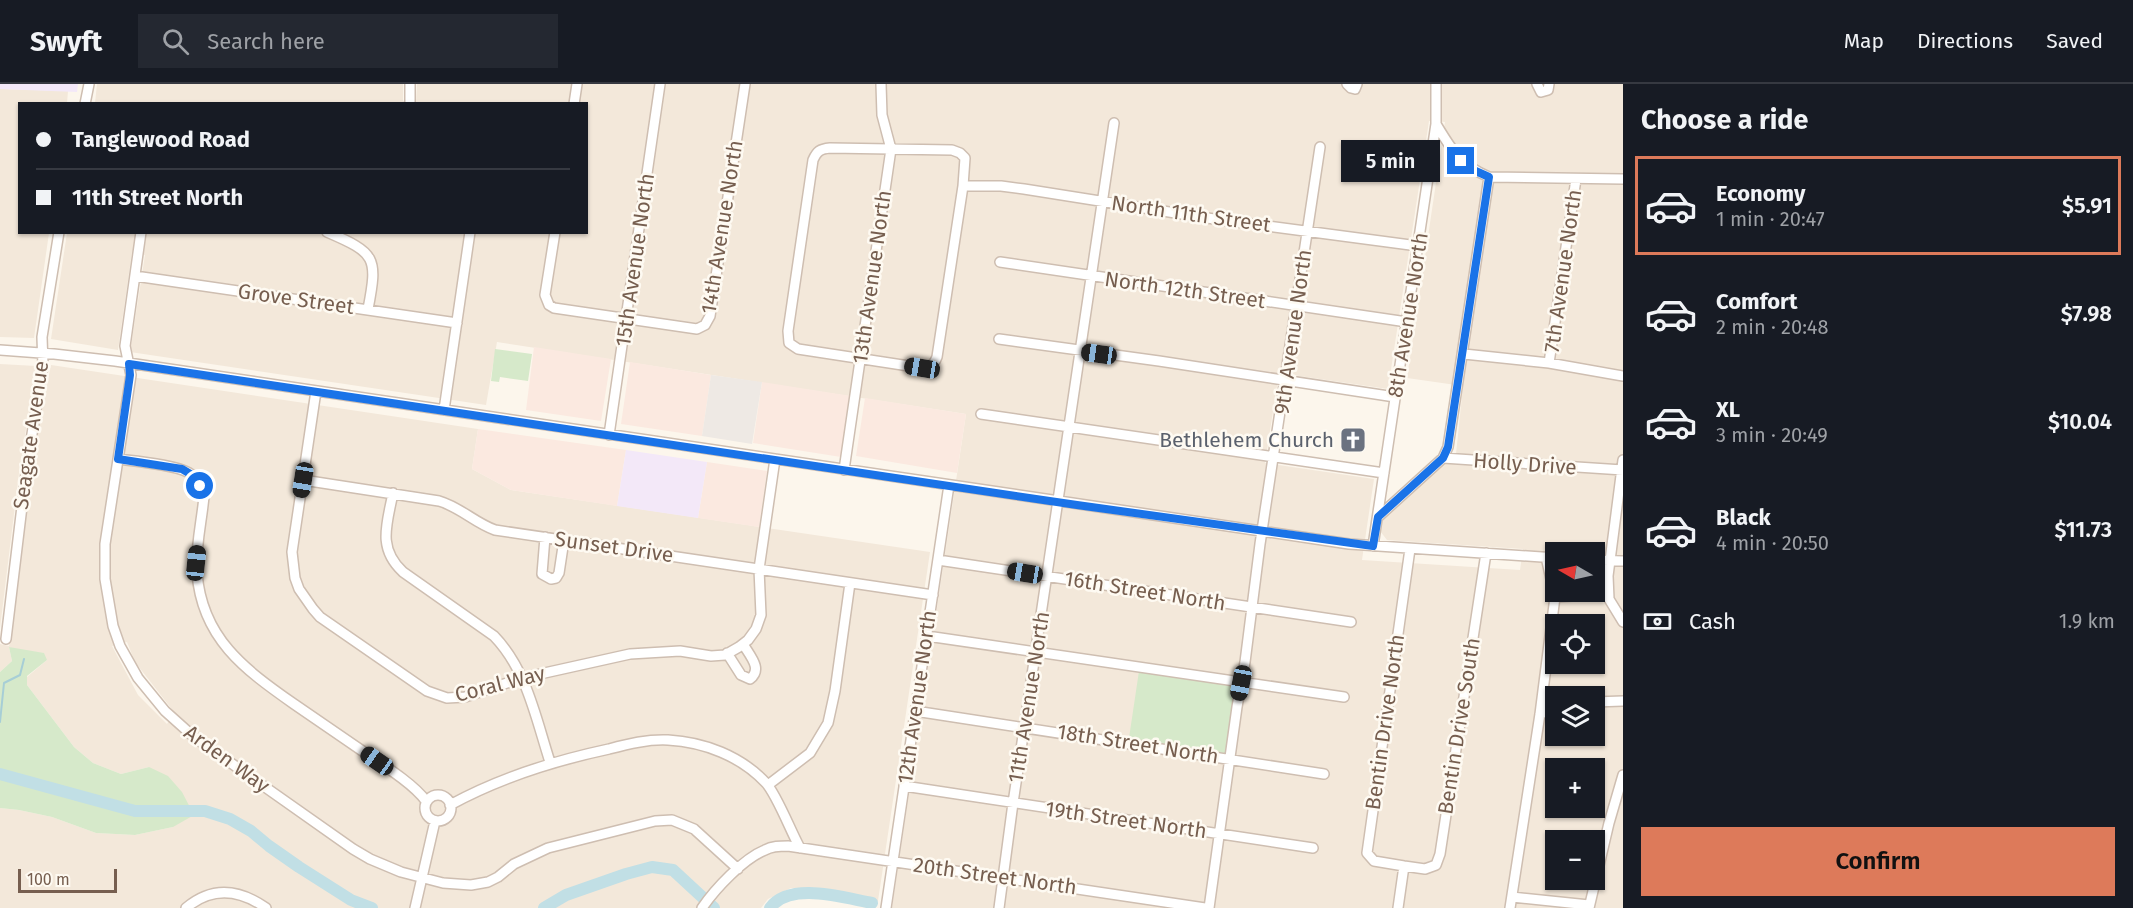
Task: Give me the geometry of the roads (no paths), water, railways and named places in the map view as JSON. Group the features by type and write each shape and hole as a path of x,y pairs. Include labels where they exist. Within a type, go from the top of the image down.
{"street":[{"path":"85,102 89,84"},
{"path":"410,84 410,102"},
{"path":"574,102 577,84"},
{"name":"15th Avenue North","path":"609,435 660,84"},
{"name":"14th Avenue North","path":"626,319 697,329 705,325 710,316 745,84"},
{"name":"13th Avenue North","path":"844,470 891,149 882,115 881,84"},
{"path":"1347,84 1354,89 1357,84"},
{"name":"8th Avenue North","path":"1373,546 1436,124 1436,84"},
{"path":"1537,84 1541,92 1548,90 1549,84"},
{"name":"11th Avenue North","path":"999,908 1114,123"},
{"path":"1436,124 1461,161 1469,168 1489,177 1623,179"},
{"name":"9th Avenue North","path":"1207,908 1320,147"},
{"path":"830,148 891,149 952,150 965,158 963,186 934,363 922,368 798,349 789,343 788,331 813,160 816,153 821,149 830,148"},
{"path":"1443,458 1448,447 1464,354 1489,177"},
{"name":"7th Avenue North","path":"1549,363 1576,179"},
{"name":"North 11th Street","path":"963,186 1001,186 1207,218 1418,246"},
{"name":"Seagate Avenue","path":"6,639 4,625 43,366 42,337 59,234"},
{"name":"Arden Way","path":"141,234 125,346 130,375 105,543 105,579 113,626 120,646 138,678 165,711 194,736 353,849 385,865 422,878 456,885 481,884 498,877 514,864 549,848 664,820 672,820 694,829 738,869"},
{"path":"332,234 357,245 369,256 374,273 368,309"},
{"path":"444,410 470,234"},
{"path":"555,234 545,295 549,305 560,310 626,319"},
{"name":"North 12th Street","path":"1000,261 1407,322"},
{"name":"Grove Street","path":"135,276 457,323"},
{"path":"999,339 1395,397"},
{"path":"0,350 129,364 1263,532 1373,546 1545,557"},
{"path":"1464,354 1549,363 1623,376"},
{"name":"Coral Way","path":"316,391 294,534 292,568 299,589 320,617 421,688 447,698 465,697 522,678 630,654 660,651 680,651 711,656 727,654"},
{"path":"981,414 1384,473"},
{"name":"Holly Drive","path":"1378,517 1443,458 1622,470"},
{"path":"118,459 182,469 192,475 200,486 204,496 196,563 198,587 216,633 236,660 263,682 417,791 426,801 425,813 431,820 444,820 448,817 450,805 446,798 438,795 426,801"},
{"path":"743,644 757,667 756,673 750,680 741,675 727,654 743,644 756,629 760,615 759,569 775,459"},
{"path":"1623,460 1610,561 1610,599 1623,622"},
{"name":"Sunset Drive","path":"303,480 449,504 484,526 495,530 933,595"},
{"name":"12th Avenue North","path":"886,908 949,486"},
{"path":"393,493 386,531 386,548 391,560 403,572 494,636 511,657 522,678 550,762"},
{"path":"545,537 542,574 551,579 556,578 559,573 564,540"},
{"name":"Bentin Drive North","path":"1404,866 1374,861 1366,853 1410,549"},
{"name":"Bentin Drive South","path":"1404,866 1431,868 1439,861 1485,553"},
{"name":"16th Street North","path":"938,560 1352,622"},
{"path":"1605,561 1623,561"},
{"path":"768,785 810,753 828,723 836,691 850,583"},
{"path":"1605,599 1610,599"},
{"path":"1510,908 1540,714 1554,602"},
{"path":"927,636 1344,697"},
{"path":"1605,702 1623,701"},
{"name":"18th Street North","path":"915,711 1324,774"},
{"path":"1540,714 1545,713"},
{"path":"450,805 507,778 550,762 639,742 666,740 711,748 738,760 768,785 800,848"},
{"path":"1512,897 1589,907 1623,775"},
{"name":"19th Street North","path":"904,786 1313,848"},
{"path":"415,908 435,821"},
{"name":"20th Street North","path":"702,908 738,869 766,849 778,846 1207,908"},
{"path":"1398,908 1404,866"},
{"path":"186,908 207,896 228,892 242,894 266,908"}],"waterway":[{"path":"0,722 4,683 20,675 24,659"},
{"path":"0,774 135,811 205,811 230,819 351,900 372,908"},
{"path":"544,908 566,895 652,867 673,870 714,908"},
{"path":"770,908 779,900 790,895 804,893 833,895 872,903"}],"place":[{"name":"Bethlehem Church","path":"1353,440"}]}
